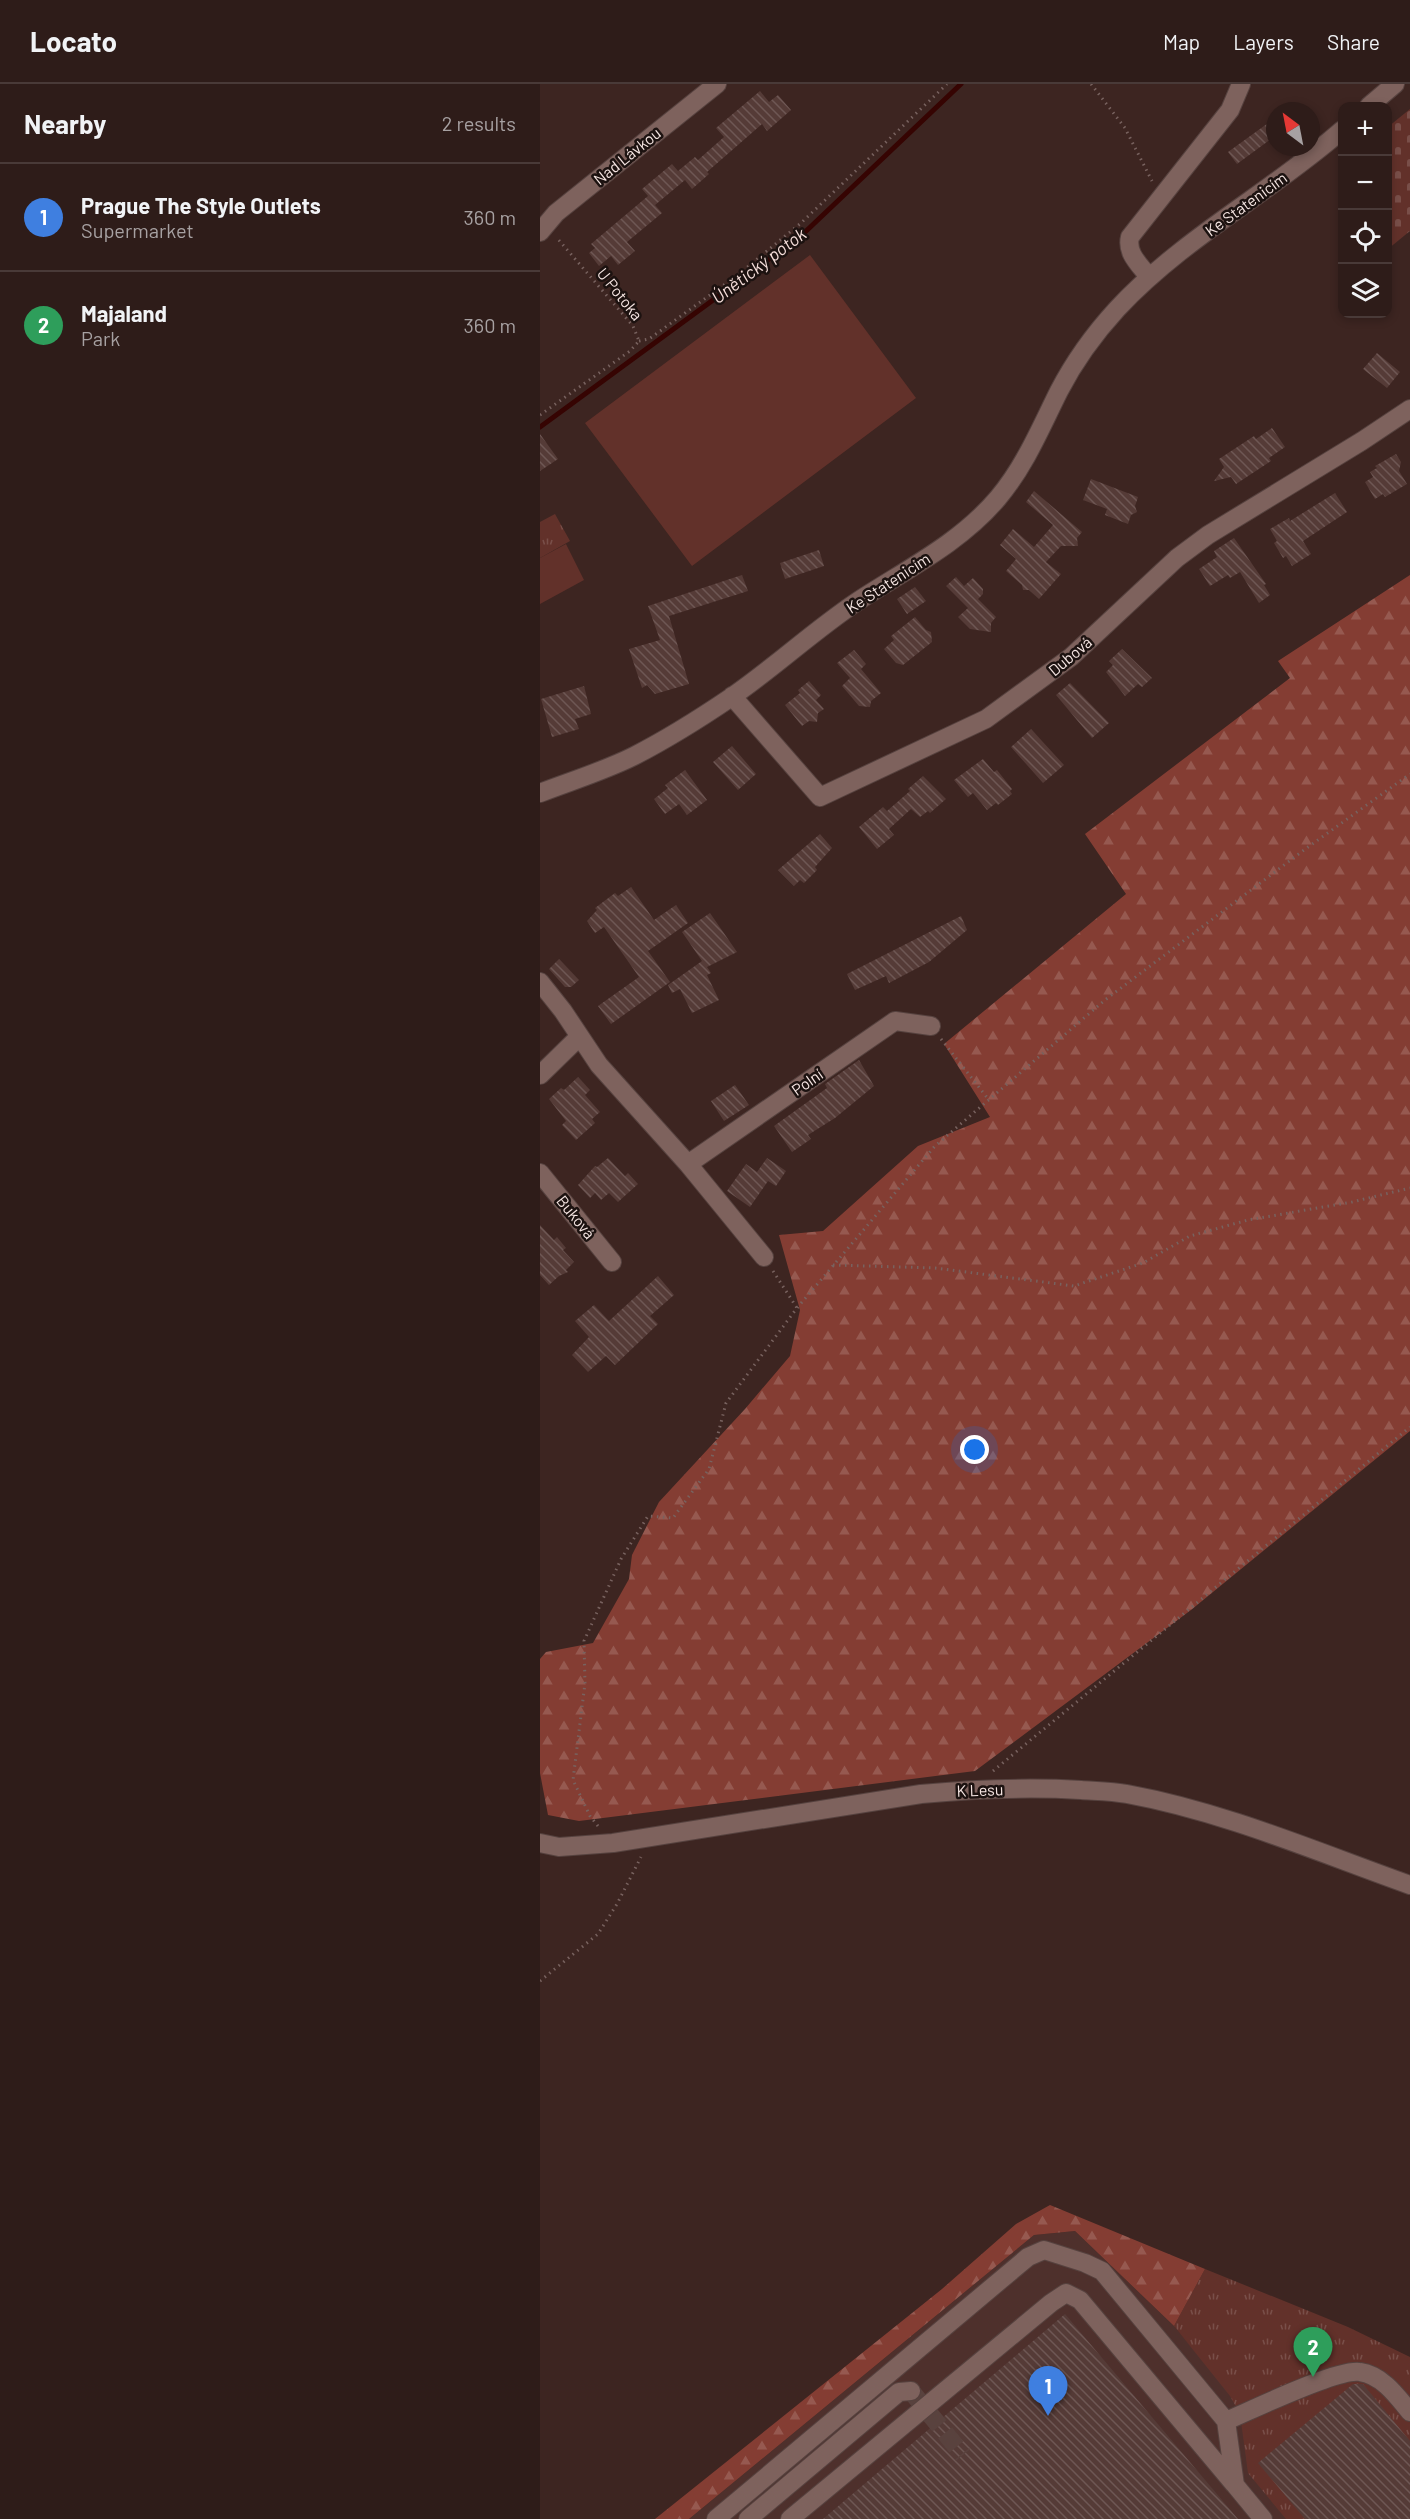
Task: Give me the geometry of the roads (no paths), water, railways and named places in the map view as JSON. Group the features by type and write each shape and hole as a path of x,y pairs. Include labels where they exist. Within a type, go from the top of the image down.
{"street":[{"name":"Nad Lávkou","path":"543,229 556,213 717,84"},
{"path":"1149,277 1132,255 1128,245 1130,237 1137,225 1230,110 1241,84"},
{"path":"1374,102 1395,84"},
{"path":"1405,84 1410,86"},
{"name":"Ke Statenicím","path":"540,793 633,756 683,728 732,696 790,650 857,602 955,539 986,512 1017,472 1085,348 1115,310 1149,277 1338,133"},
{"name":"Dubová","path":"732,696 820,797 986,719 1071,657 1177,558 1208,535 1410,409"},
{"path":"540,981 563,1011 598,1065 688,1164 764,1257"},
{"name":"Polní","path":"688,1164 895,1021 931,1026"},
{"path":"540,1075 579,1037"},
{"name":"Buková","path":"540,1173 612,1262"},
{"name":"K Lesu","path":"540,1843 559,1847 613,1843 921,1794 971,1789 1058,1789 1125,1793 1183,1806 1241,1824 1410,1886"},
{"path":"716,2519 1029,2257 1044,2250 1102,2271 1226,2421 1235,2485"},
{"path":"790,2519 1066,2293 1080,2301 1263,2519"},
{"path":"1226,2421 1339,2373 1360,2372 1381,2381 1410,2412"},
{"path":"748,2519 899,2392 911,2391"}],"waterway":[{"name":"Únětický potok","path":"540,427 803,234 961,84"}],"tunnel":[{"path":"911,2391 963,2455"}],"place":[{"name":"Majaland","path":"1313,2377"},
{"name":"Prague The Style Outlets","path":"1048,2416"}]}
